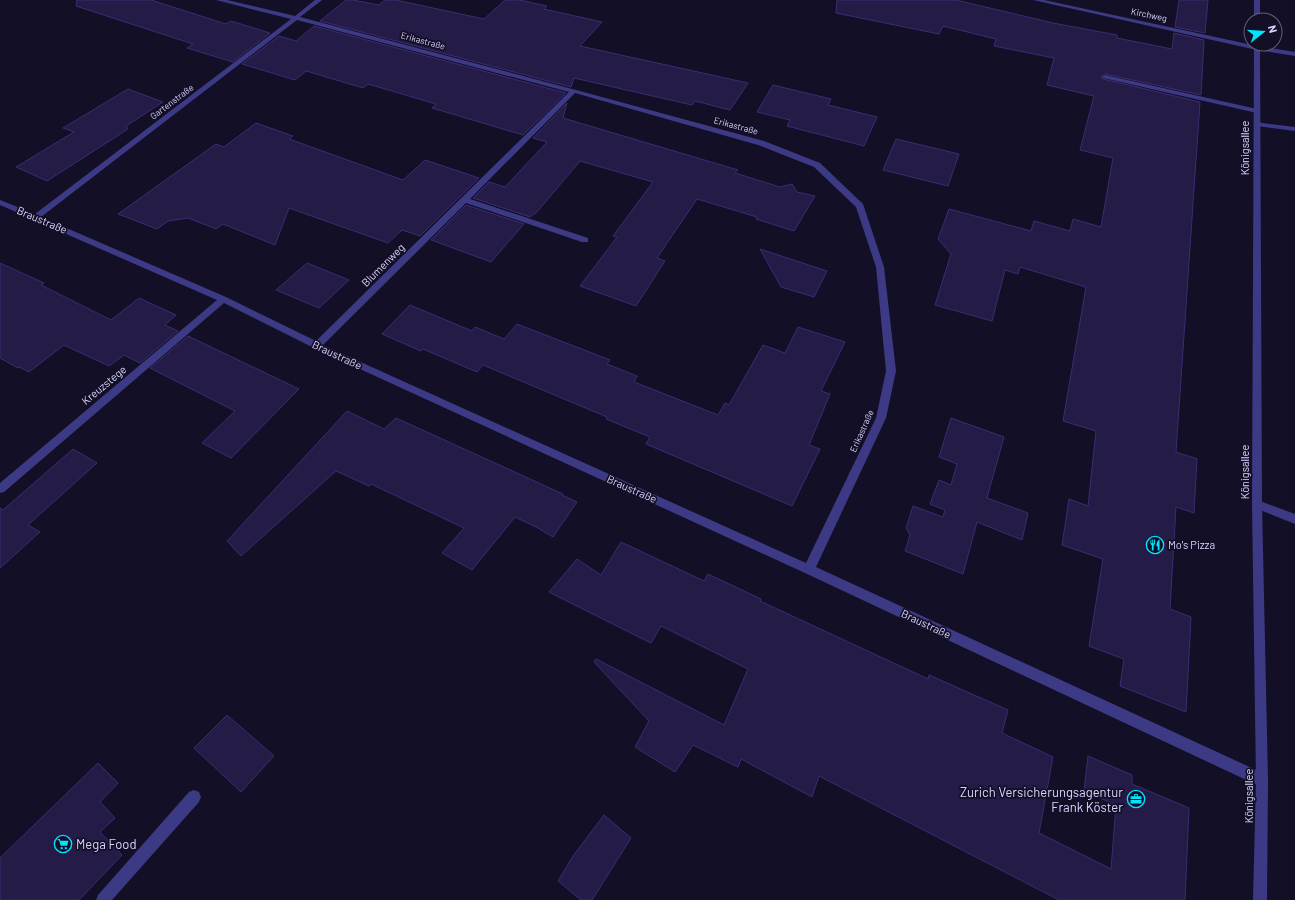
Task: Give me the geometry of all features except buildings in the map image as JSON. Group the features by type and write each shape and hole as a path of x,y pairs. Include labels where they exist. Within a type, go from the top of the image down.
{"street":[{"name":"Erikastraße","path":"219,0 296,18 574,91 761,143 817,165 860,206 880,267 891,371 881,418 809,569"},
{"name":"Gartenstraße","path":"36,217 319,0"},
{"name":"Kirchweg","path":"1036,0 1243,43"},
{"path":"1257,0 1257,12"},
{"name":"Kirchweg","path":"1283,51 1295,54"},
{"name":"Königsallee","path":"1257,52 1257,504 1262,780 1260,900"},
{"path":"1105,77 1257,111"},
{"name":"Blumenweg","path":"318,346 574,91"},
{"path":"1257,124 1295,129"},
{"path":"464,200 584,240"},
{"name":"Braustraße","path":"0,202 223,299 318,346 809,569 1262,780"},
{"name":"Kreuzstege","path":"0,489 223,299"},
{"path":"1257,504 1295,519"},
{"path":"103,900 194,796"}],"place":[{"name":"Mo's Pizza","path":"1155,545"},
{"name":"Zurich Versicherungsagentur Frank Köster","path":"1136,799"},
{"name":"Mega Food","path":"63,844"}]}
